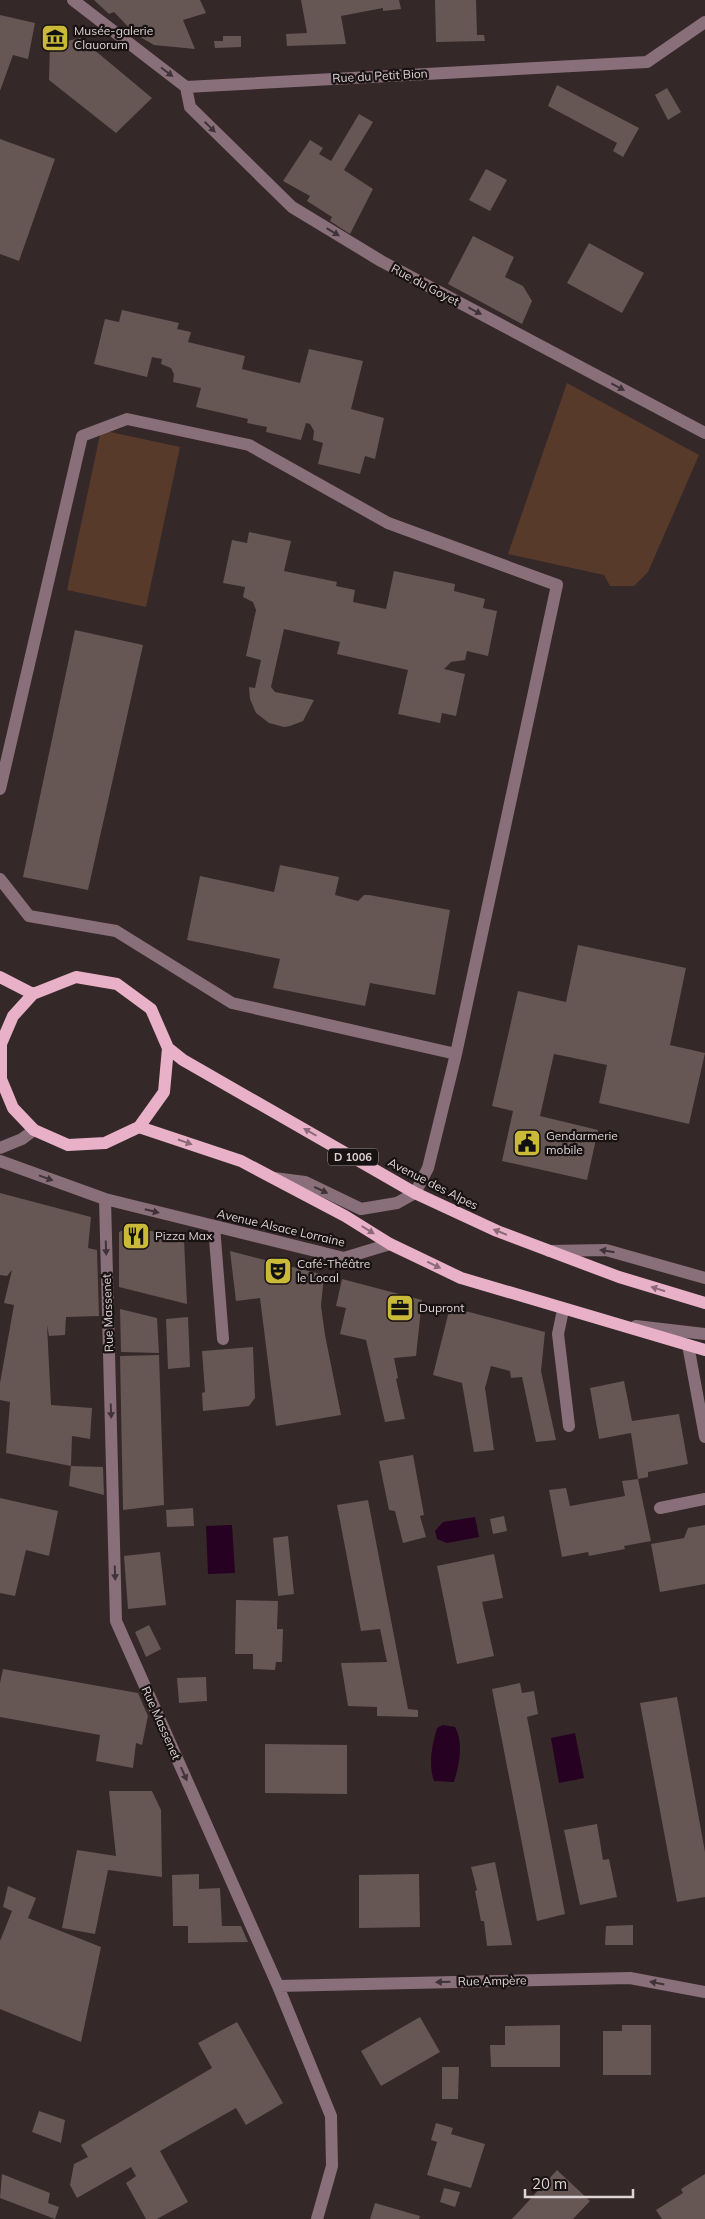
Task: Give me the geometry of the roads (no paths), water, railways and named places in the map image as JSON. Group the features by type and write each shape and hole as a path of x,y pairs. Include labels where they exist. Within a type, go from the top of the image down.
{"main road":[{"path":"0,977 33,994"},
{"name":"Avenue des Alpes","path":"168,1048 164,1092 139,1127 105,1143 68,1144 34,1130 13,1108 1,1080 1,1043 13,1016 33,994 76,977 118,984 151,1010 168,1048 183,1060 415,1193 497,1231 546,1250 619,1277 705,1303"},
{"path":"139,1127 241,1161 346,1216 390,1244 461,1278 563,1310 705,1350"}],"street":[{"path":"73,0 186,87"},
{"name":"Rue du Petit Bion","path":"186,87 647,62 705,22"},
{"name":"Rue du Goyet","path":"186,87 190,108 292,207 381,262 705,433"},
{"path":"0,789 82,436 127,419 249,445 388,523 557,586 456,1054 428,1168 415,1193 397,1202 361,1208 305,1182 274,1178"},
{"path":"0,879 29,916 116,931 232,1003 456,1054"},
{"path":"0,1148 22,1139 34,1130"},
{"name":"Avenue Alsace Lorraine","path":"0,1161 105,1200 344,1258 390,1244"},
{"name":"Rue Massenet","path":"105,1200 116,1621 278,1986 331,2116 332,2166 316,2219"},
{"path":"214,1226 224,1339"},
{"path":"546,1250 606,1250 705,1278"},
{"path":"563,1310 558,1334 569,1426"},
{"path":"608,1323 705,1334"},
{"path":"688,1345 705,1438"},
{"path":"660,1508 705,1499"},
{"name":"Rue Ampère","path":"278,1986 630,1978 705,1992"}],"place":[{"name":"Musée-galerie Clauorum","path":"55,38"},
{"name":"Gendarmerie mobile","path":"527,1143"},
{"name":"Pizza Max","path":"136,1236"},
{"name":"Café-Théâtre le Local","path":"278,1271"},
{"name":"Dupront","path":"400,1308"}]}
